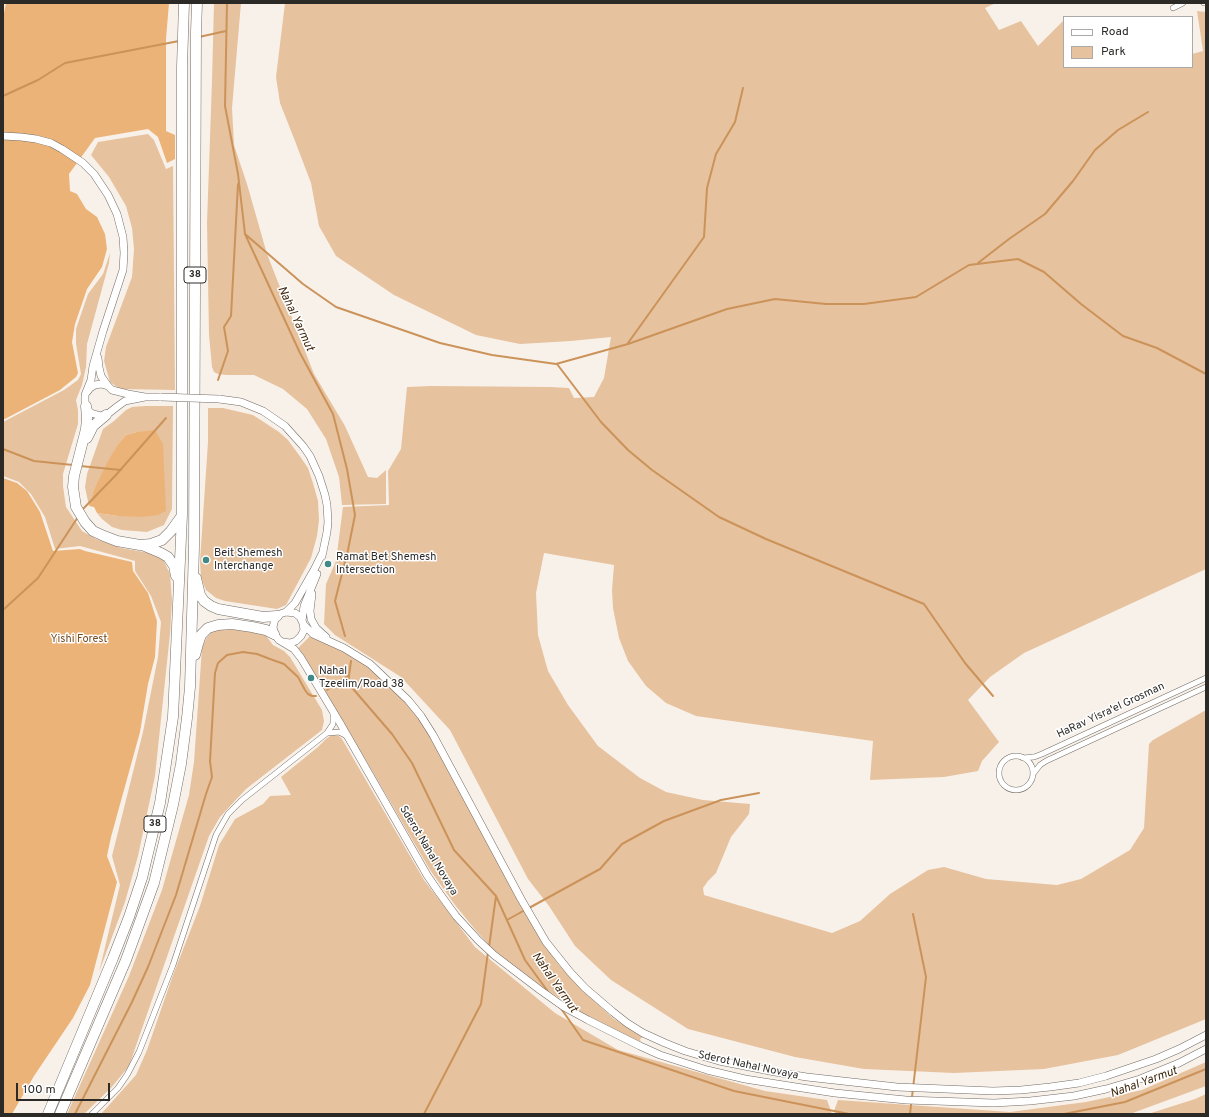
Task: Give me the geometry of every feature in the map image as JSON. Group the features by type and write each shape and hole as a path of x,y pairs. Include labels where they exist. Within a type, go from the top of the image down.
{"highway":[{"name":"38","path":"48,1114 119,945 142,878 160,803 173,717 182,515 182,68 184,3"},
{"name":"38","path":"60,1114 126,960 154,883 174,805 187,718 190,687 194,547 197,3"},
{"path":"86,406 87,423 74,476 73,487 75,502 80,515 93,531 116,541 140,545 161,553 171,561 174,566 178,592"},
{"path":"82,447 93,426 109,412"},
{"path":"140,545 150,544 162,540 175,527 182,515"},
{"path":"194,547 196,580 200,594 204,601 210,606 218,609 263,616 282,614"},
{"path":"190,687 198,644 201,635 208,628 218,625 232,624 261,629 274,634"}],"main road":[{"path":"3,136 36,139 51,143 74,156 94,174 114,205 123,237 123,270 98,350 85,399 86,406 94,414 101,416 125,402 145,397"},
{"path":"98,350 100,371 116,399 115,404 109,412"},
{"path":"87,392 95,385 103,385 122,393 145,397 219,399 240,402 263,411 284,426 304,446 315,466 325,496 328,522 325,543 311,601 310,615 316,628 333,642"},
{"path":"318,570 304,606 302,634 298,639 292,642 283,642 277,639 274,634 273,625 282,614 293,607 323,552"},
{"path":"282,614 295,613 300,617 303,623"},
{"name":"Sderot Nahal Novaya","path":"303,623 313,634 333,642 360,657 408,700 421,716 437,742 546,942 585,988 627,1023 643,1033 685,1051 718,1061 775,1072 896,1087 994,1091 1050,1087 1079,1083 1106,1076 1156,1060 1206,1035"},
{"name":"Sderot Nahal Novaya","path":"283,642 296,652 348,737 427,875 456,916 478,940 515,971 564,1007 622,1038 688,1064 720,1073 796,1087 898,1099 994,1103 1051,1099 1106,1089 1140,1079 1206,1049"}],"street":[{"path":"1173,8 1183,3"},
{"name":"HaRav Yisra'el Grosman","path":"1023,758 1034,757 1042,754 1206,678"},
{"name":"HaRav Yisra'el Grosman","path":"1033,774 1040,765 1046,761 1206,687"},
{"path":"92,1114 118,1088 127,1075 139,1052 173,965 216,835 228,814 242,800 327,733 333,724 334,717 332,710"},
{"path":"327,733 339,732 348,737"},
{"path":"1014,757 1023,758 1029,763 1033,774 1029,784 1019,790 1014,790 1008,788 1001,781 999,771 1004,761 1014,757"}],"green space":[{"path":"6,3 169,3 166,39 166,131 175,135 175,159 167,163 158,137 148,129 95,138 69,174 70,191 77,194 86,209 97,217 105,234 107,249 102,267 87,289 75,324 72,342 78,373 76,377 60,390 3,420 3,18"},
{"path":"214,3 241,3 232,108 234,145 267,254 314,374 345,426 368,477 377,478 386,470 386,504 342,505 339,477 326,439 307,409 283,389 254,375 218,374 214,372 212,367 209,335 207,223"},
{"path":"285,3 996,3 985,8 999,30 1021,21 1038,46 1063,21 1063,68 1193,68 1193,54 1203,51 1197,11 1206,12 1206,569 1024,653 990,677 968,700 999,742 982,761 978,771 944,777 870,780 873,741 696,716 666,703 646,686 628,661 619,638 613,608 612,590 614,565 544,553 536,593 538,635 548,671 568,705 598,746 640,778 666,792 703,800 750,804 749,814 731,837 716,873 703,888 704,895 832,933 860,921 890,894 928,870 944,867 986,879 1057,885 1081,879 1130,850 1144,828 1149,744 1153,740 1206,710 1206,1019 1118,1055 1044,1069 954,1073 864,1069 795,1057 688,1029 611,980 575,946 549,906 528,879 450,730 401,677 335,635 324,624 326,584 336,561 343,507 389,505 388,471 401,449 407,387 569,388 574,398 594,397 604,378 611,337 520,344 476,335 394,295 336,256 319,226 311,183 280,103 276,77"},
{"path":"148,134 154,140 166,169 173,166 175,390 120,389 110,382 104,361 106,347 132,277 134,249 132,228 126,206 109,177 91,155 98,142"},
{"path":"110,253 109,263 87,344 86,367 82,385 76,400 78,424 63,474 66,507 82,531 96,539 121,548 150,553 162,557 170,574 172,600 170,634 155,776 138,856 125,902 99,972 120,885 112,856 143,732 158,657 161,622 151,596 135,571 135,561 80,546 55,549 45,517 31,494 19,482 3,476 3,422 64,390 78,380 81,374 76,344 76,329 88,294 103,274"},
{"path":"173,406 172,509 164,525 147,532 122,530 112,527 97,513 118,516 137,432 126,435 118,444 94,489 89,506 85,487 87,474 103,429 126,410 132,407"},
{"path":"208,408 223,408 253,415 279,432 288,440 308,468 318,501 319,520 317,536 311,558 286,605 277,609 225,601 216,598 206,590 203,583 200,561 208,442"},
{"path":"155,430 163,444 166,511 158,515 142,517 97,513 94,507 89,506 94,489 118,444 126,435"},
{"name":"Yishi Forest","path":"3,478 17,483 27,491 40,512 53,551 80,549 132,562 133,571 148,593 157,621 155,657 148,684 140,732 107,856 117,882 90,985 73,1018 34,1076 12,1114 3,1114"},
{"path":"221,627 264,633 273,645 284,651 290,657 322,710 324,721 322,730 246,789 220,817 209,836 129,1066 111,1088 84,1114 67,1114 129,976 162,890 189,795 194,762 202,648 206,639 215,628"},
{"path":"311,635 333,645 370,667 406,702 419,718 430,735 542,941 559,965 576,984 614,1019 643,1037 640,1039 641,1042 630,1038 582,1013 544,988 494,950 455,905 430,870 350,733 297,649"},
{"path":"334,735 339,736 342,739 424,880 475,947 555,1013 618,1050 765,1091 827,1100 832,1114 101,1114 136,1075 147,1050 173,975 200,906 219,845 235,819 263,804 270,796 291,795 281,777 326,739"},
{"path":"1206,1062 1206,1086 1130,1114 836,1114 834,1111 838,1100 1010,1112 1086,1102 1142,1090"},
{"path":"1206,1094 1206,1114 1148,1114 1195,1099"}],"waterway":[{"name":"Nahal Yarmut","path":"227,3 225,106 238,174 245,234 300,353 333,414 347,469 355,515 335,601 345,636"},
{"path":"199,37 226,31"},
{"path":"3,96 38,80 65,63 179,41"},
{"path":"628,343 704,237 707,188 716,154 735,122 743,88"},
{"path":"978,263 1045,214 1073,181 1095,150 1118,130 1148,112"},
{"path":"218,380 228,351 224,327 231,316 238,184"},
{"path":"245,234 303,284 336,307 440,343 492,355 556,364 628,344 727,309 775,299 826,304 864,304 916,297 969,265 1018,259 1044,272 1081,304 1123,336 1157,348 1206,374"},
{"path":"557,364 601,422 628,450 652,470 719,517 766,539 924,604 965,663 993,696"},
{"path":"81,511 115,476 166,418"},
{"path":"3,449 34,461 73,465"},
{"path":"80,466 121,470"},
{"path":"3,610 38,578 78,517"},
{"path":"75,1114 132,1002 148,967 176,895 212,777 210,761 215,673 218,663 227,655 243,652 257,654 284,664 298,677 308,694 316,696"},
{"name":"Nahal Yarmut","path":"351,661 348,683 392,734 412,763 454,850 496,896 525,960 549,993"},
{"path":"327,690 349,675"},
{"path":"529,908 600,869 622,844 664,821 721,800 759,793"},
{"path":"489,947 496,896"},
{"path":"507,920 525,910"},
{"path":"910,1114 926,977 913,914"},
{"path":"424,1114 481,1004 488,952"},
{"name":"Nahal Yarmut","path":"560,1007 583,1040 734,1091 849,1114"},
{"name":"Nahal Yarmut","path":"1064,1114 1125,1102 1206,1069"}],"place":[{"name":"Beit Shemesh Interchange","path":"206,560"},
{"name":"Ramat Bet Shemesh Intersection","path":"328,564"},
{"name":"Nahal Tzeelim/Road 38","path":"311,678"}]}
